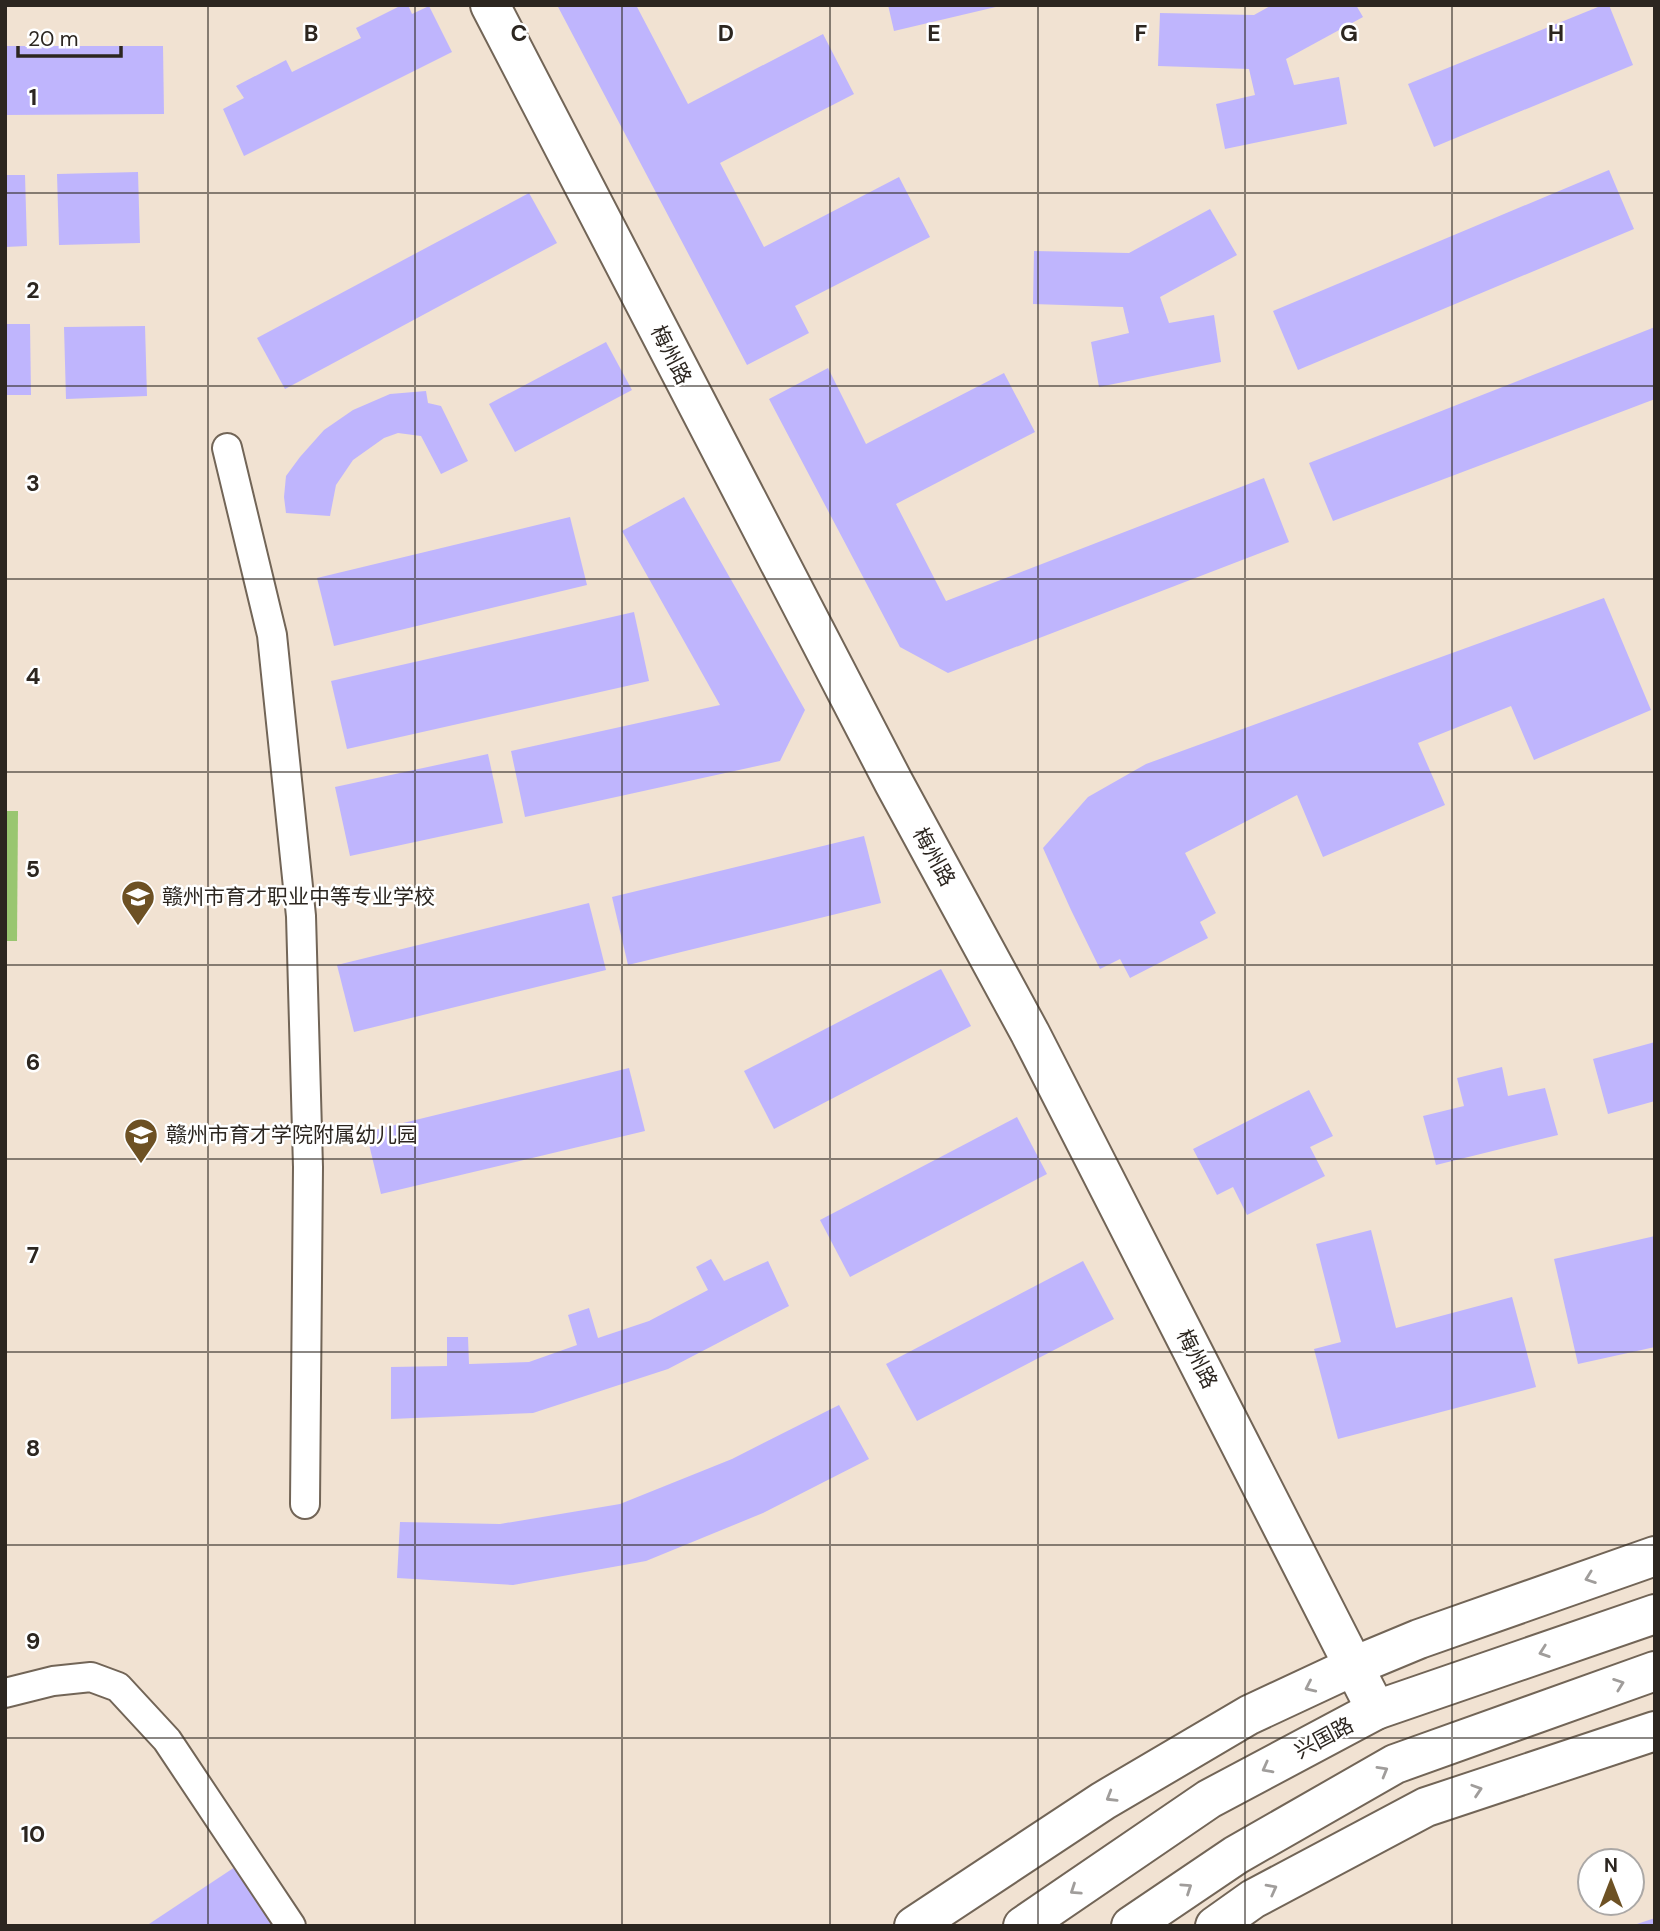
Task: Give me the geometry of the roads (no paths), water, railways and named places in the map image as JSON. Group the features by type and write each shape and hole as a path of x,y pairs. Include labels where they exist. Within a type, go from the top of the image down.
{"street":[{"name":"梅州路","path":"490,5 894,783 1030,1033 1376,1710"},
{"path":"227,448 272,635 301,916 308,1167 305,1504"},
{"path":"914,1926 1114,1795 1249,1716 1354,1666 1419,1639 1655,1556"},
{"name":"兴国路","path":"1023,1926 1209,1799 1376,1710 1655,1614"},
{"path":"1131,1926 1236,1855 1395,1764 1655,1671"},
{"path":"5,1693 53,1681 91,1677 118,1687 167,1740 291,1926"},
{"path":"1215,1926 1253,1899 1426,1807 1655,1731"}],"place":[{"name":"赣州市育才职业中等专业学校","path":"138,927"},
{"name":"赣州市育才学院附属幼儿园","path":"141,1165"}]}
